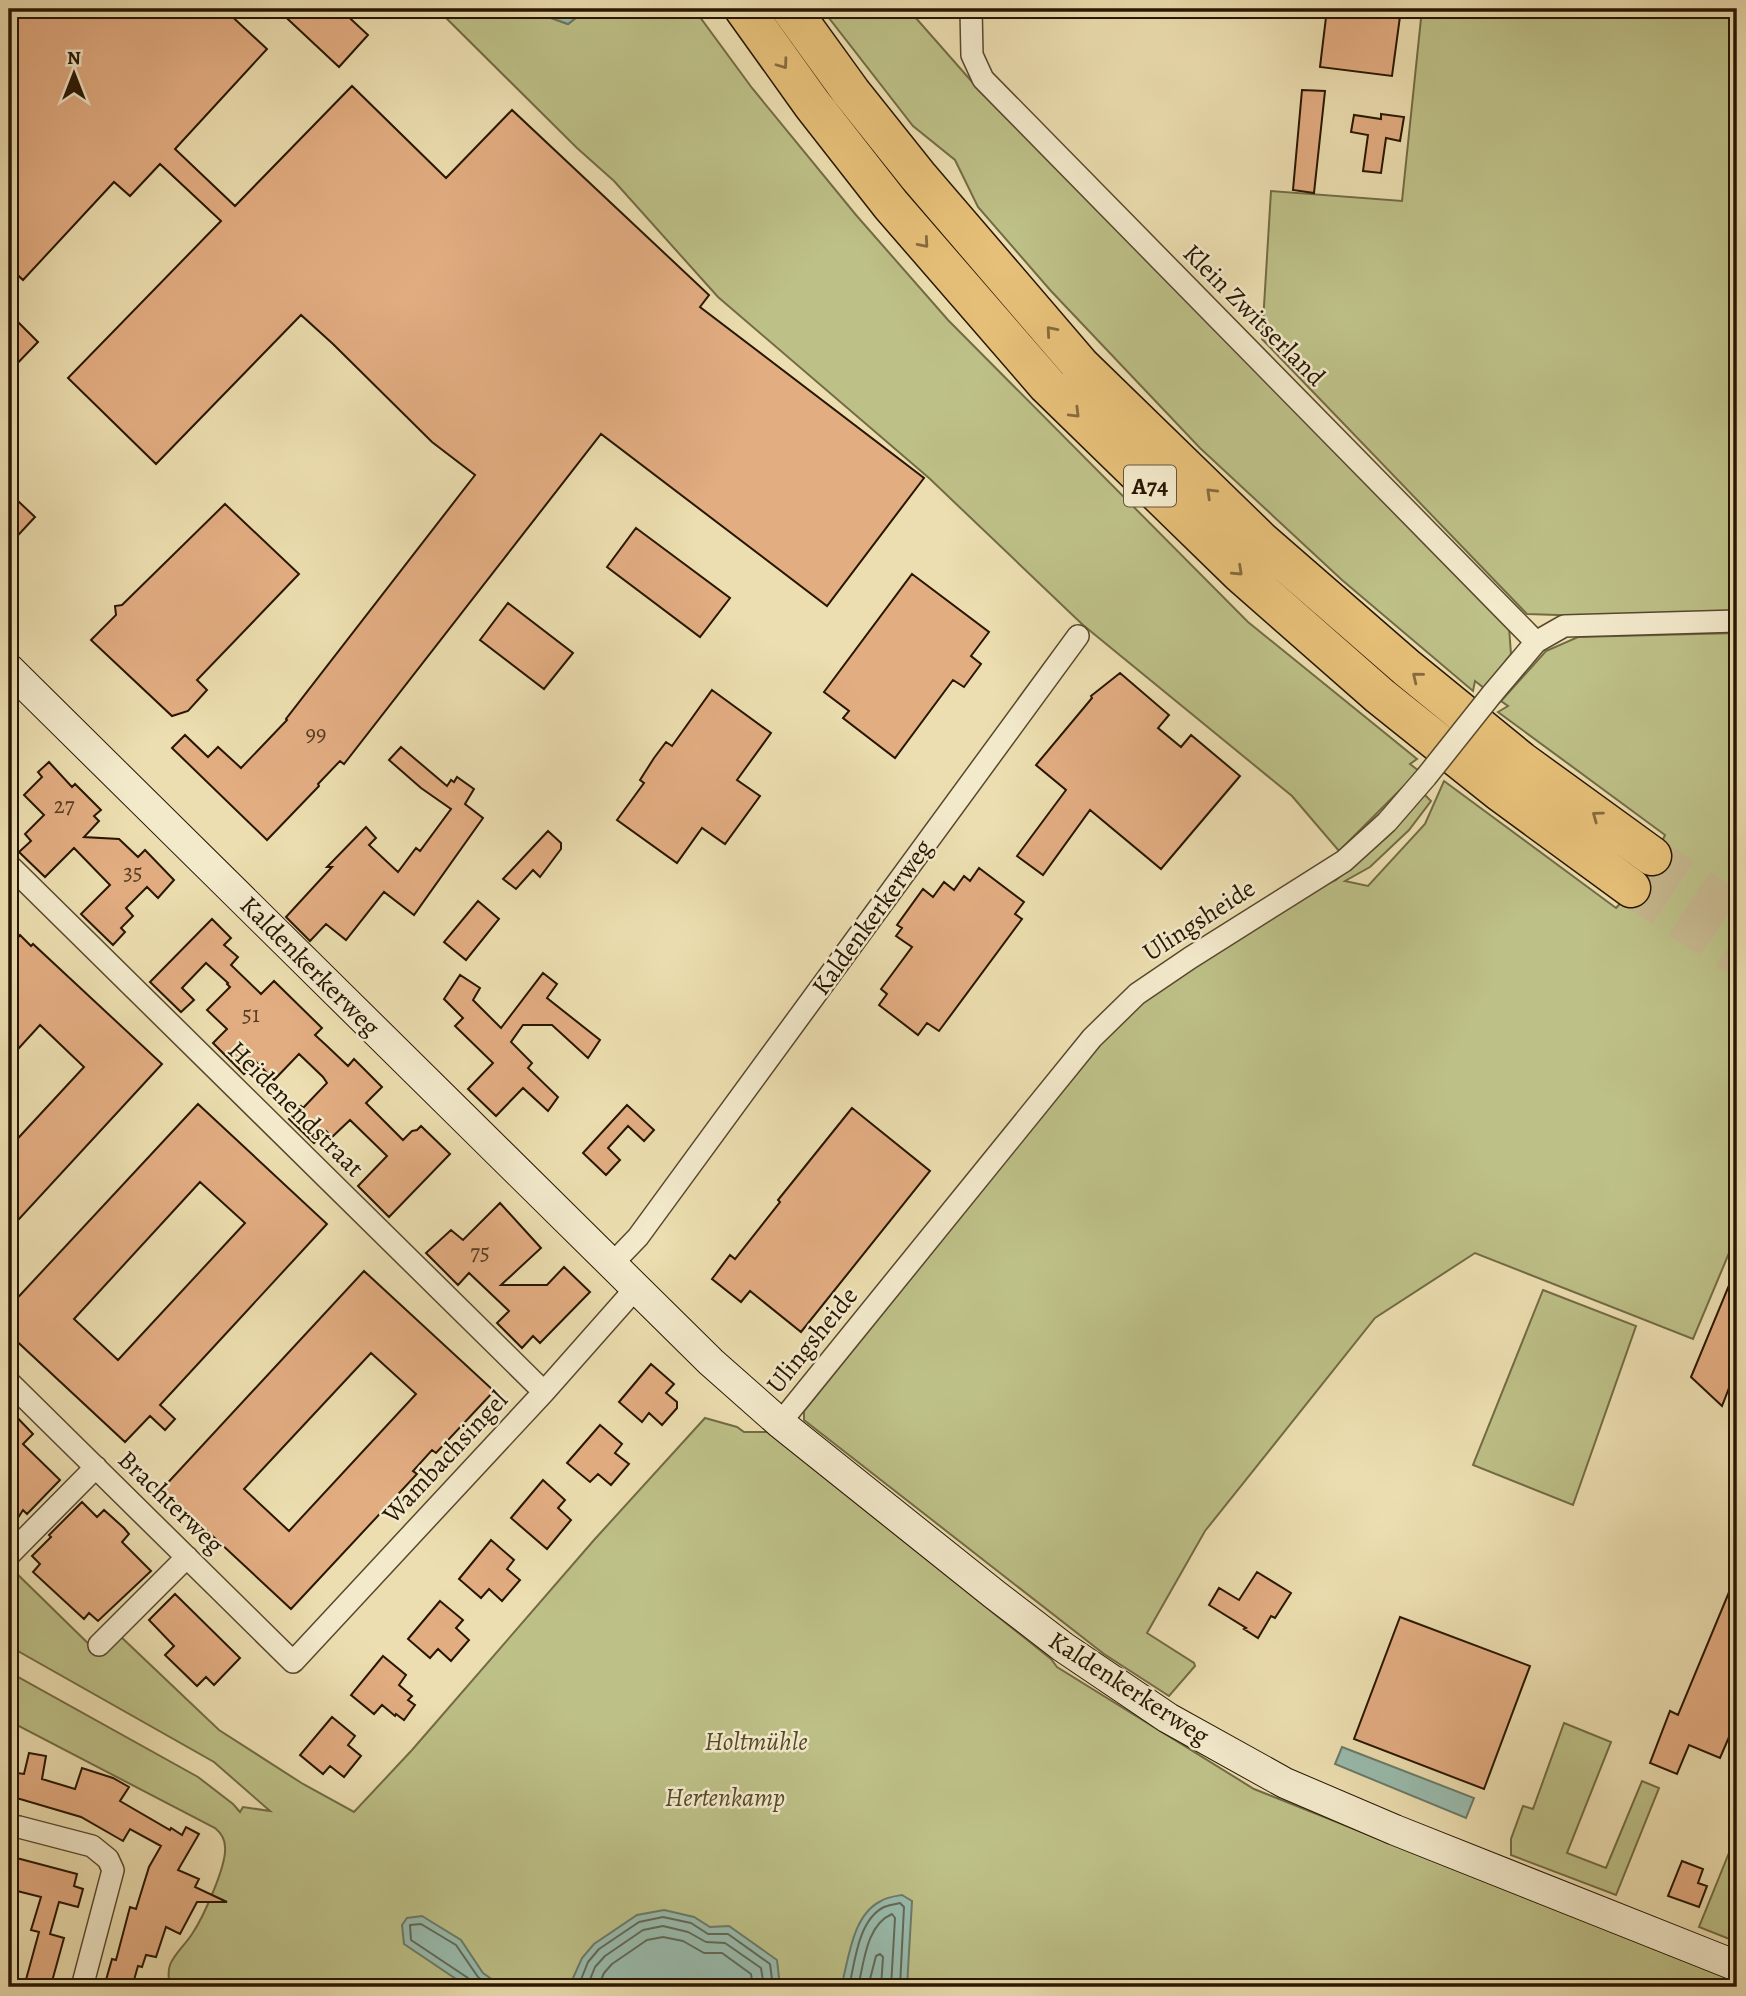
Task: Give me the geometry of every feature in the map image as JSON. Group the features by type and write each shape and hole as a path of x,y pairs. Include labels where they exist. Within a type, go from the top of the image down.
{"highway":[{"name":"A74","path":"744,9 812,104 891,205 1047,385 1240,573 1380,696 1500,792 1631,888"},
{"name":"A74","path":"791,9 851,92 918,176 1082,366 1261,541 1396,659 1521,761 1652,856"}],"main road":[{"name":"Kaldenkerkerweg","path":"9,669 711,1362 780,1423 1063,1647 1168,1718 1285,1783 1395,1830 1737,1966"}],"street":[{"name":"Klein Zwitserland","path":"971,9 972,55 984,79 1536,642"},
{"name":"Ulingsheide","path":"780,1423 1092,1038 1137,995 1158,980 1344,861 1387,822 1536,642 1564,626 1737,621"},
{"name":"Kaldenkerkerweg","path":"612,1264 638,1237 1078,636"},
{"name":"Heidenendstraat","path":"9,865 544,1392"},
{"name":"Wambachsingel","path":"293,1662 544,1392 636,1288"},
{"name":"Brachterweg","path":"9,1382 293,1662"},
{"path":"9,1555 96,1467"},
{"path":"99,1645 187,1557"},
{"path":"9,1825 92,1846 108,1859 113,1870 82,1987"}],"green space":[{"path":"437,9 526,9 568,24 587,9 694,9 752,88 856,215 948,320 1248,622 1417,759 1410,764 1419,771 1339,851 1292,796 1083,625 929,478 718,297 614,181 577,148"},
{"path":"822,9 908,9 981,92 1509,627 1511,654 1484,688 1475,681 1473,691 1342,580 1200,448 1051,291 978,207 955,160 913,126"},
{"path":"1422,9 1737,9 1737,611 1588,616 1527,614 1262,339 1271,191 1402,201"},
{"path":"1737,633 1737,1234 1693,1339 1475,1253 1375,1318 1205,1531 1147,1633 1194,1663 1195,1666 1169,1696 1104,1654 804,1420 804,1411 1099,1045 1143,1002 1195,965 1308,893 1336,880 1389,835 1424,794 1431,801 1409,830 1370,867 1345,881 1368,886 1425,824 1444,781 1616,908 1644,874 1665,835 1498,712 1508,706 1501,701 1546,651 1578,637"},
{"path":"1543,1290 1636,1326 1573,1505 1473,1465"},
{"name":"Holtmühle","path":"705,1418 737,1427 744,1432 767,1432 1051,1659 1057,1667 1254,1789 1737,1982 1737,1987 170,1987 170,1965 197,1926 218,1878 225,1855 222,1836 215,1828 9,1721 9,1672 198,1777 240,1812 243,1807 270,1811 214,1762 9,1646 9,1570 11,1568 100,1655 119,1635 219,1730 303,1784 354,1812"},
{"path":"1564,1723 1611,1742 1567,1853 1606,1868 1642,1781 1659,1788 1616,1895 1511,1855 1511,1839 1523,1806 1533,1809"},
{"path":"1737,1833 1737,1942 1699,1927"}],"water":[{"path":"526,9 587,9 568,24"},
{"path":"1342,1747 1474,1798 1466,1818 1335,1764"},
{"path":"902,1895 912,1901 907,1987 841,1987 853,1939 864,1916 883,1900"},
{"path":"664,1910 694,1917 710,1927 729,1926 777,1960 780,1987 571,1987 582,1958 594,1944 637,1915"},
{"path":"422,1916 461,1940 483,1973 503,1987 468,1987 404,1944 402,1925 407,1918"}],"building":[{"path":"9,9 224,9 267,49 175,149 235,206 352,86 446,178 512,110 709,295 700,307 924,478 827,606 601,434 344,764 340,761 267,840 172,748 185,735 208,757 218,747 241,768 287,720 475,475 432,442 301,315 156,464 68,378 221,221 160,164 130,196 114,182 23,280 9,267"},
{"path":"277,9 340,9 368,35 339,67"},
{"path":"1327,9 1401,9 1392,76 1320,67"},
{"path":"1302,90 1325,91 1314,193 1293,190"},
{"path":"1381,114 1404,117 1400,141 1386,138 1381,173 1363,171 1368,135 1351,132 1354,115 1381,119"},
{"path":"9,313 38,342 9,372"},
{"path":"18,501 35,517 9,545 9,511"},
{"path":"225,504 299,574 197,680 207,690 188,711 172,716 91,640 116,615 115,606 122,605"},
{"path":"636,528 730,598 700,637 607,567"},
{"path":"912,574 989,632 971,656 981,664 964,687 953,680 895,758 843,718 849,711 824,692"},
{"path":"508,603 573,653 544,689 480,640"},
{"path":"1120,673 1169,715 1158,728 1181,747 1191,735 1240,776 1161,869 1090,810 1043,875 1017,856 1066,790 1036,765 1091,696"},
{"path":"712,690 771,733 737,780 760,796 725,844 702,828 677,863 617,820 644,783 640,780 654,758 666,742 672,746"},
{"path":"401,747 447,786 457,777 474,789 465,804 483,818 414,915 384,892 346,940 326,924 310,941 286,917 332,867 327,867 366,827 376,838 369,845 398,872 416,848 420,851 451,809 421,788 389,760"},
{"path":"49,762 72,787 75,784 101,810 94,816 99,821 84,837 119,839 138,857 145,850 174,880 158,898 147,887 126,908 133,916 121,928 125,932 113,945 81,914 110,885 74,848 45,877 19,852 31,841 25,834 44,815 24,795 42,777 38,772"},
{"path":"548,831 561,843 561,849 540,877 533,870 516,889 503,879"},
{"path":"979,868 1024,902 1015,914 1022,919 939,1031 927,1023 918,1035 879,1005 887,994 881,989 912,947 896,936 902,928 897,925 923,889 933,897 944,882 954,890 964,876 970,881"},
{"path":"478,901 499,919 466,960 444,942"},
{"path":"212,919 231,938 224,945 238,957 231,965 261,994 274,981 322,1028 315,1035 348,1066 354,1059 382,1087 366,1103 403,1140 421,1126 450,1154 389,1217 358,1186 387,1156 350,1120 332,1137 326,1131 314,1143 289,1119 327,1083 323,1077 299,1054 274,1080 256,1062 244,1074 213,1043 227,1029 207,1010 230,987 228,983 206,963 182,988 194,1000 181,1012 150,982"},
{"path":"20,935 162,1064 9,1230 9,1148 84,1067 40,1025 9,1059 9,969 16,962 9,955 9,948"},
{"path":"543,973 557,984 547,998 600,1040 588,1058 552,1025 523,1025 511,1042 532,1063 528,1068 558,1097 548,1111 523,1088 496,1116 468,1089 493,1063 455,1026 463,1018 444,999 460,975 480,988 473,1000 501,1028"},
{"path":"198,1104 327,1224 160,1405 175,1419 165,1430 150,1416 125,1442 9,1334 9,1307","holes":["200,1182 245,1223 118,1360 74,1319"]},
{"path":"627,1105 654,1130 644,1141 628,1126 608,1148 620,1160 606,1175 583,1153"},
{"path":"852,1108 930,1171 801,1332 750,1291 741,1302 712,1279 730,1255 735,1259 780,1202 778,1200"},
{"path":"500,1203 541,1248 501,1285 547,1285 564,1267 590,1292 540,1343 533,1336 522,1348 497,1323 509,1311 469,1273 458,1285 426,1253 451,1230 463,1240"},
{"path":"1737,1266 1737,1386 1731,1383 1722,1406 1691,1377"},
{"path":"364,1271 494,1391 436,1453 432,1450 413,1471 417,1474 291,1609 162,1489","holes":["371,1353 416,1394 289,1531 244,1489"]},
{"path":"651,1364 674,1384 666,1393 677,1402 677,1408 662,1425 649,1413 642,1422 619,1402"},
{"path":"9,1409 33,1434 23,1444 60,1480 27,1514 23,1510 9,1532"},
{"path":"600,1425 622,1444 615,1453 629,1464 611,1485 598,1474 590,1482 567,1463"},
{"path":"543,1480 565,1500 558,1508 571,1520 547,1549 511,1518"},
{"path":"82,1502 97,1517 104,1510 124,1528 129,1534 122,1542 151,1571 98,1621 89,1613 84,1619 33,1572 40,1564 32,1556"},
{"path":"491,1540 514,1560 507,1569 520,1580 502,1601 489,1589 481,1598 459,1579"},
{"path":"1257,1572 1291,1593 1275,1618 1271,1616 1258,1638 1209,1605 1219,1588 1239,1600"},
{"path":"1737,1573 1737,1740 1729,1737 1720,1758 1689,1745 1677,1774 1650,1763 1670,1711 1678,1715"},
{"path":"175,1594 240,1658 214,1685 206,1677 197,1686 165,1655 174,1646 149,1620"},
{"path":"440,1601 463,1620 456,1628 469,1640 451,1661 438,1649 430,1658 408,1639"},
{"path":"1400,1617 1530,1666 1484,1789 1354,1739"},
{"path":"383,1656 406,1675 399,1685 412,1696 408,1700 415,1705 404,1720 382,1705 374,1714 351,1695"},
{"path":"332,1717 355,1736 348,1745 361,1756 344,1777 330,1766 323,1774 300,1755"},
{"path":"29,1753 46,1756 42,1779 75,1789 82,1768 113,1778 129,1787 120,1801 170,1830 171,1828 182,1835 186,1827 199,1834 178,1870 199,1879 195,1887 227,1902 197,1902 180,1934 166,1927 156,1957 146,1955 142,1967 138,1966 132,1987 104,1987 112,1959 116,1960 130,1907 136,1909 149,1867 161,1846 130,1829 123,1841 81,1817 9,1798 9,1772 24,1774"},
{"path":"9,1856 77,1874 74,1886 83,1889 78,1907 59,1902 50,1934 64,1938 51,1985 44,1983 43,1987 24,1987 39,1932 31,1930 41,1897 9,1889"},
{"path":"1682,1861 1703,1869 1698,1883 1707,1886 1699,1907 1668,1896"}],"tunnel":[{"path":"1652,856 1737,912"},
{"path":"1631,888 1737,957"}],"park label":[{"name":"Hertenkamp","path":"725,1797"}]}
